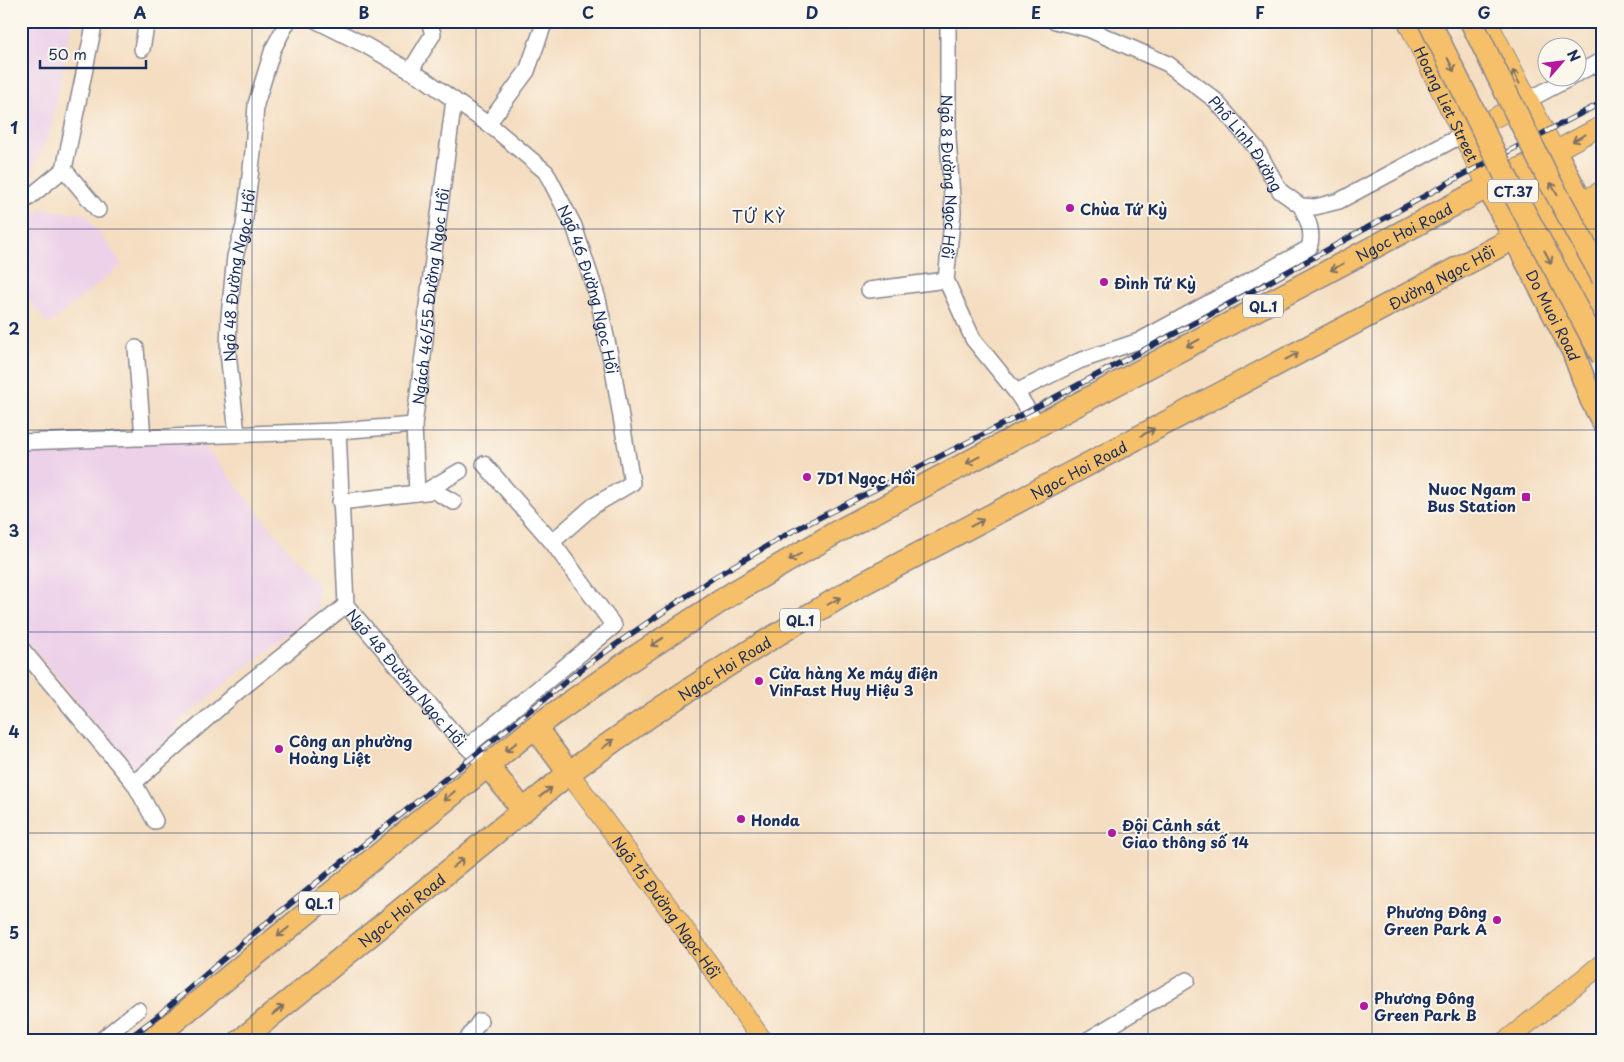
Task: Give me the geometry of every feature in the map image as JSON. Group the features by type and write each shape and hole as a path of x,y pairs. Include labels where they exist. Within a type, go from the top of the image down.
{"highway":[{"name":"CT.37","path":"1429,21 1516,197 1603,357"},
{"name":"CT.37","path":"1471,21 1549,180 1603,278"},
{"name":"Ngoc Hoi Road","path":"1038,425 1555,151"},
{"path":"1555,151 1603,244"},
{"path":"1520,169 1603,323"},
{"name":"Do Muoi Road","path":"1488,187 1573,352 1591,399 1603,422"},
{"name":"QL.1","path":"1515,237 1582,202"},
{"name":"Đường Ngọc Hồi","path":"569,773 614,739 729,664 864,583 1515,237"},
{"name":"QL.1","path":"150,1041 535,727 629,661 733,593 837,532 1038,425"},
{"path":"535,727 569,773"},
{"path":"488,766 523,810"},
{"name":"Ngoc Hoi Road","path":"249,1038 569,773"}],"main road":[{"name":"Hoang Liet Street","path":"1407,21 1488,187"},
{"path":"1487,21 1555,151 1603,126"},
{"path":"1462,135 1528,100"},
{"path":"1582,202 1603,190"},
{"name":"Ngõ 15 Đường Ngọc Hồi","path":"569,773 680,923 764,1041"},
{"path":"1506,1041 1603,964"}],"street":[{"path":"21,204 64,168 96,21"},
{"path":"142,49 147,21"},
{"name":"Ngõ 48 Đường Ngọc Hồi","path":"237,434 228,353 229,316 235,256 244,226 253,152 256,104 273,49 288,21"},
{"name":"Ngõ 46 Đường Ngọc Hồi","path":"317,21 411,70 488,124 546,172 574,226 598,299 626,439 632,483 593,506 552,542"},
{"path":"411,70 434,34 429,21"},
{"path":"488,124 527,71 545,21"},
{"name":"Ngõ 8 Đường Ngọc Hồi","path":"948,21 948,138 953,212 946,280 973,339 1016,392 1038,425"},
{"name":"Phố Linh Đường","path":"1055,21 1088,29 1168,64 1215,100 1256,148 1280,190 1301,206"},
{"path":"1586,69 1603,60"},
{"path":"1528,100 1551,88"},
{"name":"Ngách 46/55 Đường Ngọc Hồi","path":"426,492 414,425 428,296 454,100"},
{"path":"1016,392 1078,361 1139,341 1309,248 1312,238 1310,227 1301,206 1315,207 1339,201 1462,135"},
{"path":"64,168 98,210"},
{"path":"869,290 946,280"},
{"path":"136,348 143,438"},
{"path":"21,442 269,434 414,425"},
{"name":"Ngõ 48 Đường Ngọc Hồi","path":"342,430 340,502 346,605 466,747 488,766"},
{"path":"466,747 614,626 552,542 484,464"},
{"path":"340,502 426,492 460,471"},
{"path":"426,492 454,502"},
{"path":"134,783 236,693 346,605"},
{"path":"21,648 134,783 155,821"},
{"path":"1086,1041 1188,980"},
{"path":"100,1041 138,1010"},
{"path":"466,1041 480,1021"}],"shaded area":[{"path":"21,21 72,21 51,130 32,169 21,177"},
{"path":"42,209 85,214 122,264 48,325 21,289 21,225"},
{"path":"200,441 318,586 318,609 180,721 172,744 139,768 126,762 21,632 21,448"}],"railway":[{"path":"125,1041 154,1019 249,937 584,667 713,578 789,533 1029,411 1202,319 1459,177 1603,102"}],"place":[{"name":"Chùa Tứ Kỳ","path":"1070,208"},
{"name":"Đình Tứ Kỳ","path":"1104,282"},
{"name":"7D1 Ngọc Hồi","path":"807,477"},
{"name":"Nuoc Ngam Bus Station","path":"1526,497"},
{"name":"Cửa hàng Xe máy điện VinFast Huy Hiệu 3","path":"759,681"},
{"name":"Công an phường Hoàng Liệt","path":"279,749"},
{"name":"Honda","path":"741,819"},
{"name":"Đội Cảnh sát Giao thông số 14","path":"1112,833"},
{"name":"Phương Đông Green Park A","path":"1497,920"},
{"name":"Phương Đông Green Park B","path":"1364,1006"}],"district":[{"name":"TỨ KỲ","path":"759,216"}]}
